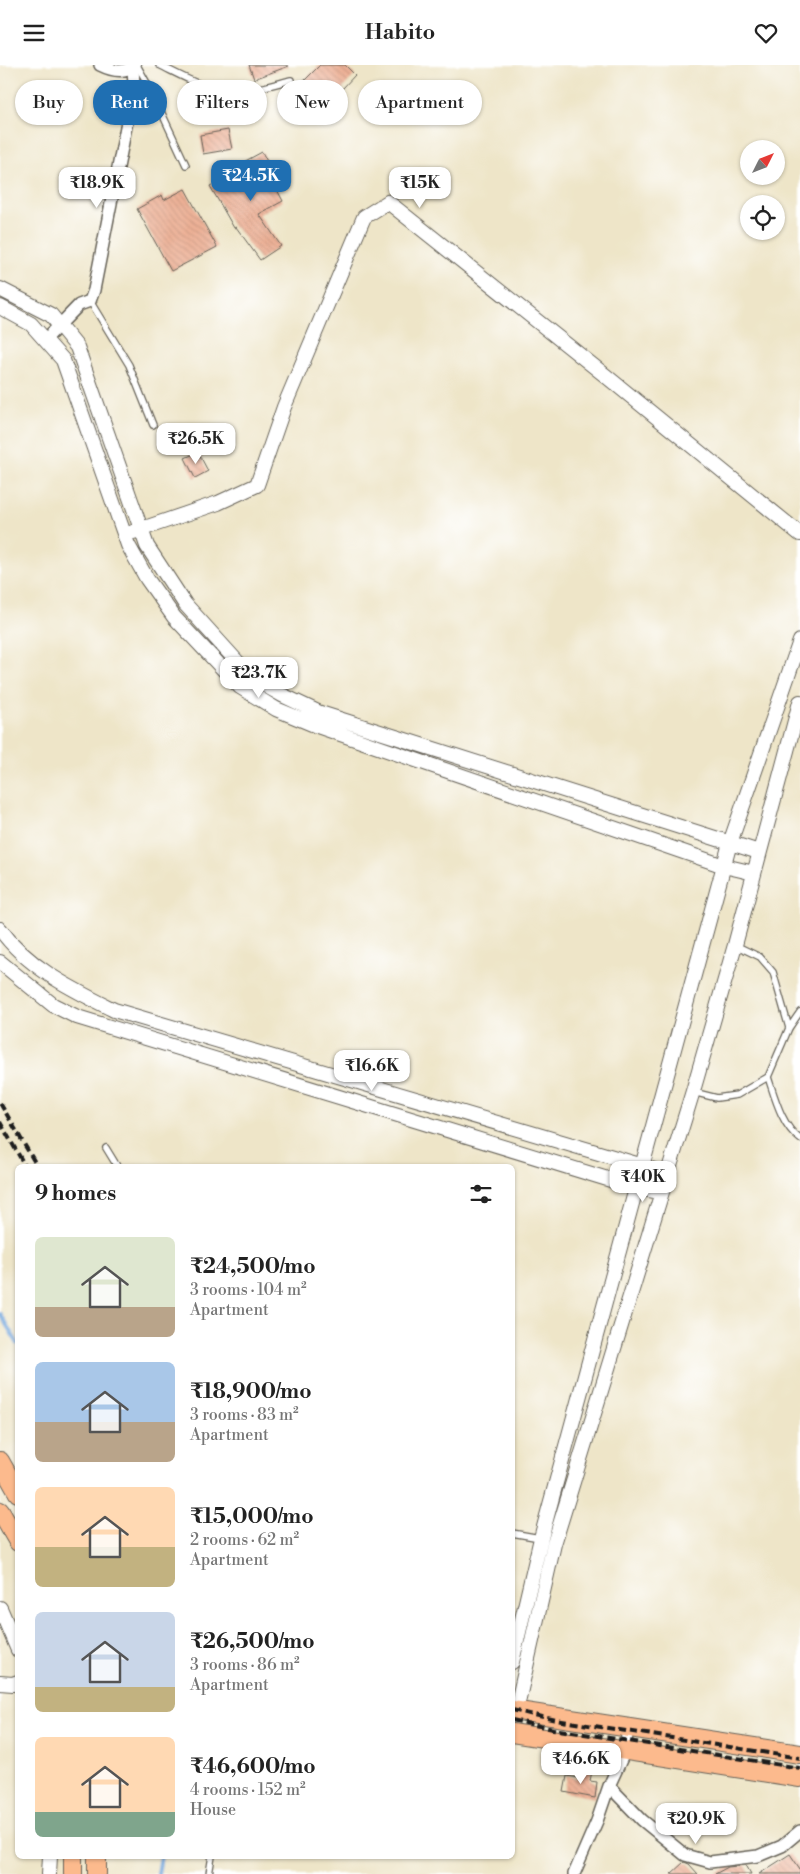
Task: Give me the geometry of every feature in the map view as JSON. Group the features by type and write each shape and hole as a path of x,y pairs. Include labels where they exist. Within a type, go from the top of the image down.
{"main road":[{"path":"0,1461 15,1488"},
{"path":"0,1511 15,1537"},
{"path":"515,1711 800,1754"},
{"path":"515,1733 800,1778"},
{"path":"73,1859 73,1874"},
{"path":"97,1859 97,1874"}],"street":[{"path":"100,65 118,71 128,70 135,65"},
{"path":"45,340 79,305 90,301 94,291 134,86 135,65"},
{"path":"124,534 142,530 218,503 257,485 284,407 364,217 388,202 800,534"},
{"path":"0,289 51,315 77,347 147,546 185,604 252,678 320,713 759,852"},
{"path":"0,307 31,324 63,360 128,545 147,579 174,617 240,687 276,709 318,726 724,866 754,873"},
{"path":"515,1652 547,1541 637,1188 730,843 800,641"},
{"path":"515,1706 547,1541 692,1091 735,945 800,702"},
{"path":"0,929 11,945 62,985 114,1010 643,1166 666,1175"},
{"path":"0,962 53,1005 77,1017 637,1188 661,1192"},
{"path":"0,1609 15,1643"},
{"path":"0,1683 15,1683"},
{"path":"574,1874 625,1751 628,1727"},
{"path":"609,1786 642,1820 685,1855 710,1862 758,1856 782,1846 800,1831"},
{"path":"49,1874 50,1859"}],"lane":[{"path":"135,65 186,165"},
{"path":"159,65 193,81 227,91 254,89 277,83"},
{"path":"90,301 129,365 153,425"},
{"path":"735,945 760,957 773,972 789,1028"},
{"path":"692,1091 717,1098 737,1095 768,1077 789,1028 800,1011"},
{"path":"768,1077 776,1103 792,1133 800,1139"},
{"path":"106,1148 116,1164"},
{"path":"515,1534 547,1541"},
{"path":"209,1874 212,1859"}],"building":[{"path":"249,65 288,65 289,66 254,79"},
{"path":"320,65 345,65 355,75 348,83 348,80 305,80"},
{"path":"228,130 232,149 203,154 200,135"},
{"path":"262,152 278,182 274,184 283,201 259,214 281,246 260,260 236,227 234,228 210,186 240,169 238,165"},
{"path":"185,189 217,247 171,271 137,209 162,195 164,200"},
{"path":"198,452 208,471 195,478 185,458"},
{"path":"580,1769 592,1771 590,1781 597,1782 595,1798 564,1792 567,1776 578,1778"},
{"path":"790,1854 800,1869 800,1874 759,1874"},
{"path":"684,1862 689,1864 698,1874 671,1874"},
{"path":"746,1865 751,1874 715,1874 728,1867"}],"waterway":[{"path":"0,1314 15,1339"},
{"path":"158,1874 160,1859"}],"railway":[{"path":"0,1103 36,1164"},
{"path":"0,1122 24,1164"},
{"path":"515,1711 556,1720 800,1758"},
{"path":"515,1721 553,1729 800,1768"}]}
